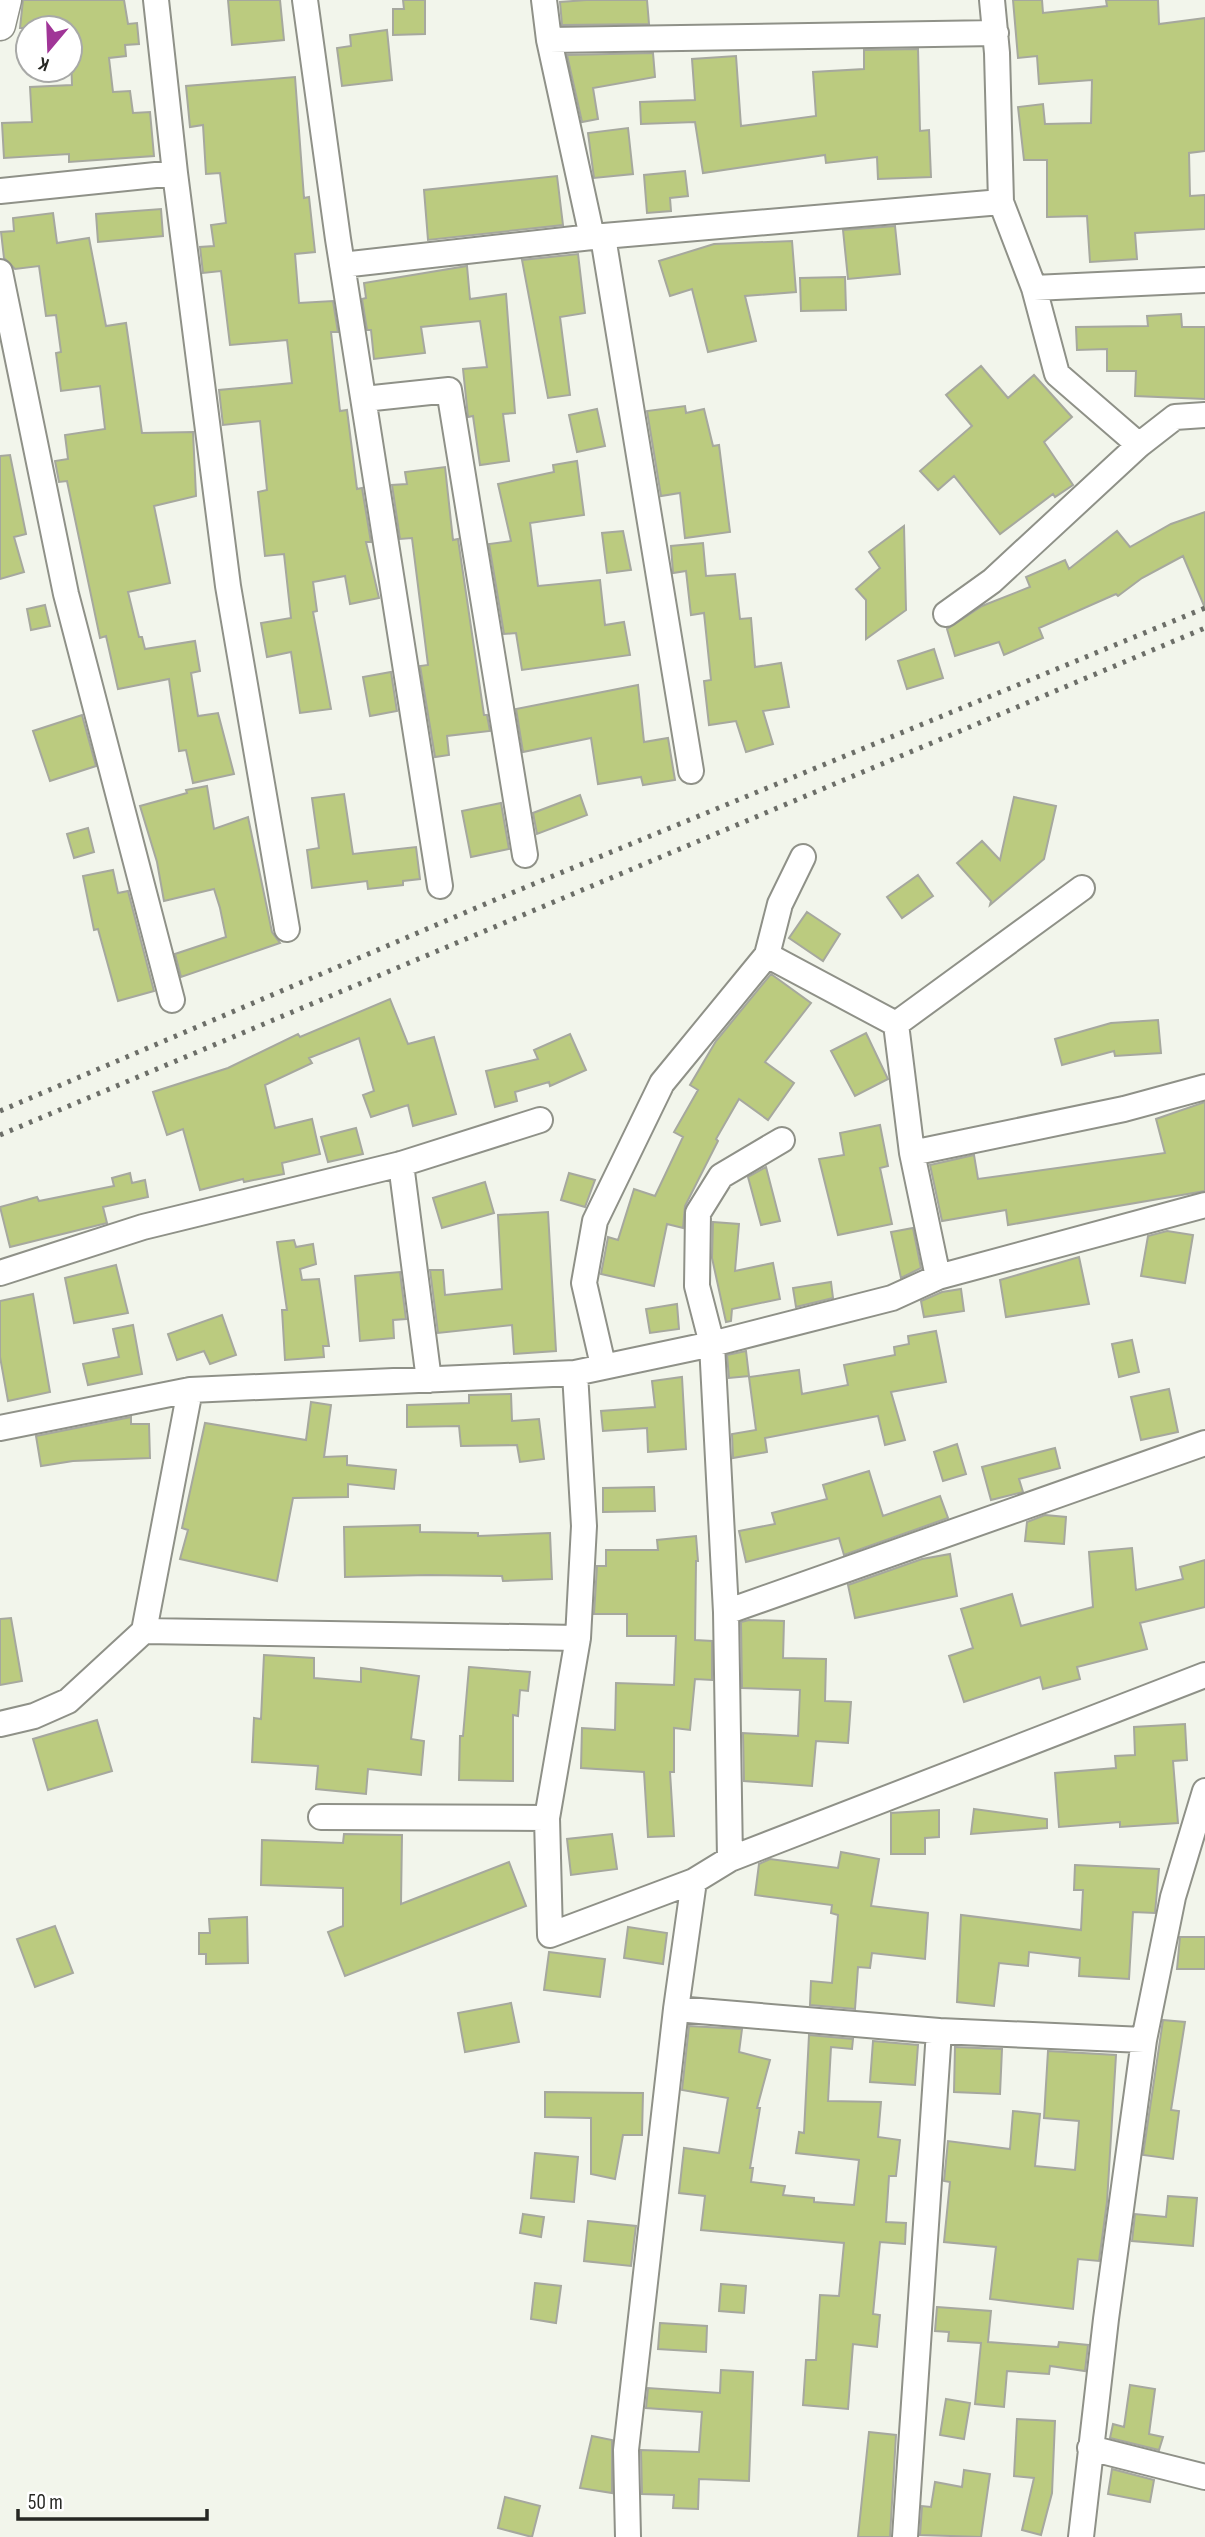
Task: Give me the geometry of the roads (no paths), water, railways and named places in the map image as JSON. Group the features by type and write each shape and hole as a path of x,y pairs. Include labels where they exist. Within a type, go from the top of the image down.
{"street":[{"path":"0,25 6,0"},
{"path":"156,0 175,173 228,586 288,929"},
{"path":"305,0 342,265 440,886"},
{"path":"544,0 549,40 598,237 691,771"},
{"path":"992,0 996,33 1001,202 1034,288 1057,374 1139,445"},
{"path":"549,40 996,33"},
{"path":"0,191 175,173"},
{"path":"342,265 598,237 1001,202"},
{"path":"0,272 66,594 172,1000"},
{"path":"1034,288 1205,280"},
{"path":"364,399 449,390 525,855"},
{"path":"946,614 992,581 1139,445 1175,417 1205,415"},
{"path":"603,1366 584,1283 595,1221 662,1083 767,955 780,904 803,857"},
{"path":"896,1024 1082,888"},
{"path":"767,955 896,1024"},
{"path":"896,1024 912,1153 938,1277"},
{"path":"912,1153 1124,1109 1205,1087"},
{"path":"0,1273 143,1227 401,1164 540,1120"},
{"path":"730,1859 726,1612 712,1345 697,1286 698,1213 721,1176 782,1140"},
{"path":"401,1164 429,1380"},
{"path":"0,1428 190,1390 575,1373 712,1345 892,1298 938,1277 1205,1205"},
{"path":"575,1373 584,1526 578,1637 547,1818 550,1935 694,1881 730,1859 1205,1675"},
{"path":"0,1724 34,1716 68,1701 144,1631 190,1390"},
{"path":"726,1612 1205,1443"},
{"path":"144,1631 578,1637"},
{"path":"1081,2537 1090,2448 1144,2040 1173,1897 1205,1791"},
{"path":"321,1817 547,1818"},
{"path":"628,2537 626,2450 676,2008 694,1881"},
{"path":"676,2008 939,2031 1144,2040"},
{"path":"905,2537 939,2031"},
{"path":"1090,2448 1205,2477"}],"railway":[{"path":"0,1111 497,899 1205,608"},
{"path":"0,1135 1205,628"}]}
